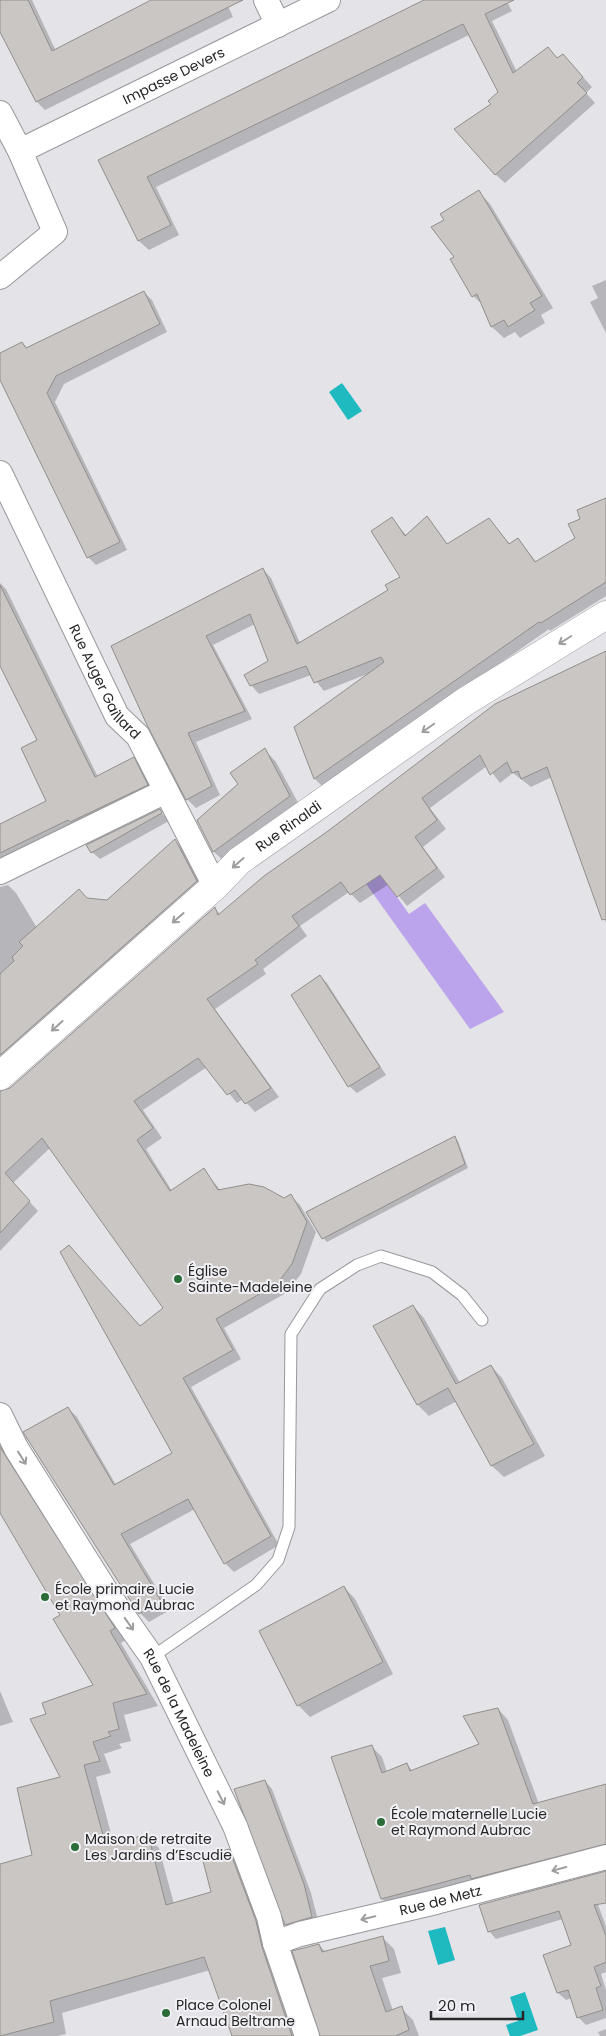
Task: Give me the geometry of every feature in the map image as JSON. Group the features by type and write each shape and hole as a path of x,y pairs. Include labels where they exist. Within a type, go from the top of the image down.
{"street":[{"path":"266,0 278,25"},
{"name":"Impasse Devers","path":"20,151 328,0"},
{"path":"0,113 20,151 55,232 0,277"},
{"name":"Rue Auger Gaillard","path":"0,473 117,716 138,736 215,886"},
{"name":"Rue Rinaldi","path":"0,1076 215,886 238,861 466,701 606,615"},
{"path":"0,872 166,791"},
{"name":"Rue de la Madeleine","path":"0,1414 16,1448 107,1593 152,1657 235,1826 269,1918 275,1944 307,2036"},
{"name":"Rue de Metz","path":"275,1944 300,1934 436,1902 606,1857"}],"lane":[{"path":"152,1657 256,1585 278,1560 289,1527 291,1334 320,1289 357,1265 381,1256 432,1272 462,1295 482,1320"}],"shaded area":[{"path":"383,846 387,883 409,914 425,903 504,1012 470,1029 354,867"}],"water":[{"path":"342,383 362,411 348,420 329,392"},
{"path":"445,1927 455,1960 438,1965 428,1931"},
{"path":"525,1992 538,2030 520,2036 510,2036 506,2025 518,2021 510,1997"}],"building":[{"path":"0,0 28,0 52,51 151,0 243,0 36,102 0,32"},
{"path":"424,0 514,0 485,14 513,73 548,47 557,58 563,54 583,77 577,83 587,93 495,175 454,129 491,104 488,101 498,92 463,24 147,177 171,225 138,241 98,160"},
{"path":"479,190 542,296 530,303 535,310 508,327 504,320 491,327 477,294 472,297 450,259 454,257 431,227 444,220 440,214"},
{"path":"144,291 160,324 56,376 47,393 120,542 87,558 0,380 0,353 22,342 26,348"},
{"path":"606,498 606,582 541,623 539,622 314,779 294,727 384,662 381,657 314,683 306,666 250,686 244,675 268,661 250,614 206,636 245,711 188,733 212,786 186,800 147,725 111,646 263,568 297,644 388,590 385,585 400,577 371,531 392,517 405,536 427,516 447,544 489,518 509,544 518,538 535,562 575,538 568,524 580,519 577,510"},
{"path":"0,585 95,777 134,757 148,785 70,822 68,820 0,853 0,824 46,801 21,748 37,740 0,666"},
{"path":"606,651 606,919 602,920 547,767 521,779 518,771 512,773 507,762 490,775 480,755 422,798 437,820 415,837 437,868 397,897 380,875 350,895 341,882 292,916 299,926 255,960 258,964 207,999 271,1088 245,1104 235,1090 227,1095 198,1058 134,1101 153,1128 137,1140 170,1191 204,1168 218,1190 249,1184 264,1187 284,1198 291,1194 307,1222 292,1264 277,1284 216,1319 233,1350 183,1378 271,1536 224,1564 188,1499 121,1534 161,1601 139,1614 23,1432 68,1407 114,1485 172,1453 60,1252 69,1245 140,1326 163,1308 42,1138 5,1173 30,1201 0,1233 0,1091 10,1088 215,907 218,915 264,876 328,831 495,704"},
{"path":"265,748 290,796 213,852 197,820 238,784 230,773"},
{"path":"160,809 162,813 91,853 86,845"},
{"path":"175,839 197,881 0,1055 0,974 14,961 12,957 23,946 19,942 79,889 87,898 107,900"},
{"path":"320,975 380,1067 348,1087 291,995"},
{"path":"455,1136 465,1164 322,1239 306,1212"},
{"path":"413,1305 456,1384 491,1365 534,1444 491,1466 448,1388 417,1405 373,1326"},
{"path":"0,1447 115,1628 110,1631 147,1694 113,1703 119,1729 108,1732 111,1736 93,1742 100,1761 84,1765 106,1846 148,1834 166,1905 211,1892 202,1857 229,1849 256,1921 262,1947 292,2036 232,2036 204,1957 50,2001 54,2022 0,2036 0,1864 32,1855 17,1788 60,1777 30,1719 46,1714 42,1703 93,1685 53,1619 60,1615 0,1513"},
{"path":"344,1586 383,1662 297,1706 259,1631"},
{"path":"498,1708 533,1804 606,1784 606,1844 471,1879 470,1875 381,1899 331,1757 372,1745 382,1773 407,1763 410,1771 479,1744 463,1716"},
{"path":"265,1780 304,1884 312,1917 285,1925 234,1789"},
{"path":"606,1871 606,1903 594,1905 606,1936 606,1962 594,1967 601,1986 596,1988 603,2010 577,2018 568,1990 557,1993 543,1955 571,1945 559,1911 488,1932 479,1905"},
{"path":"383,1936 389,1961 370,1966 386,2012 402,2006 409,2030 395,2036 320,2036 292,1951 319,1944 322,1952"}],"place":[{"name":"Église Sainte-Madeleine","path":"178,1279"},
{"name":"École primaire Lucie et Raymond Aubrac","path":"45,1597"},
{"name":"École maternelle Lucie et Raymond Aubrac","path":"381,1822"},
{"name":"Maison de retraite Les Jardins d’Escudie","path":"75,1847"},
{"name":"Place Colonel Arnaud Beltrame","path":"166,2013"}]}
